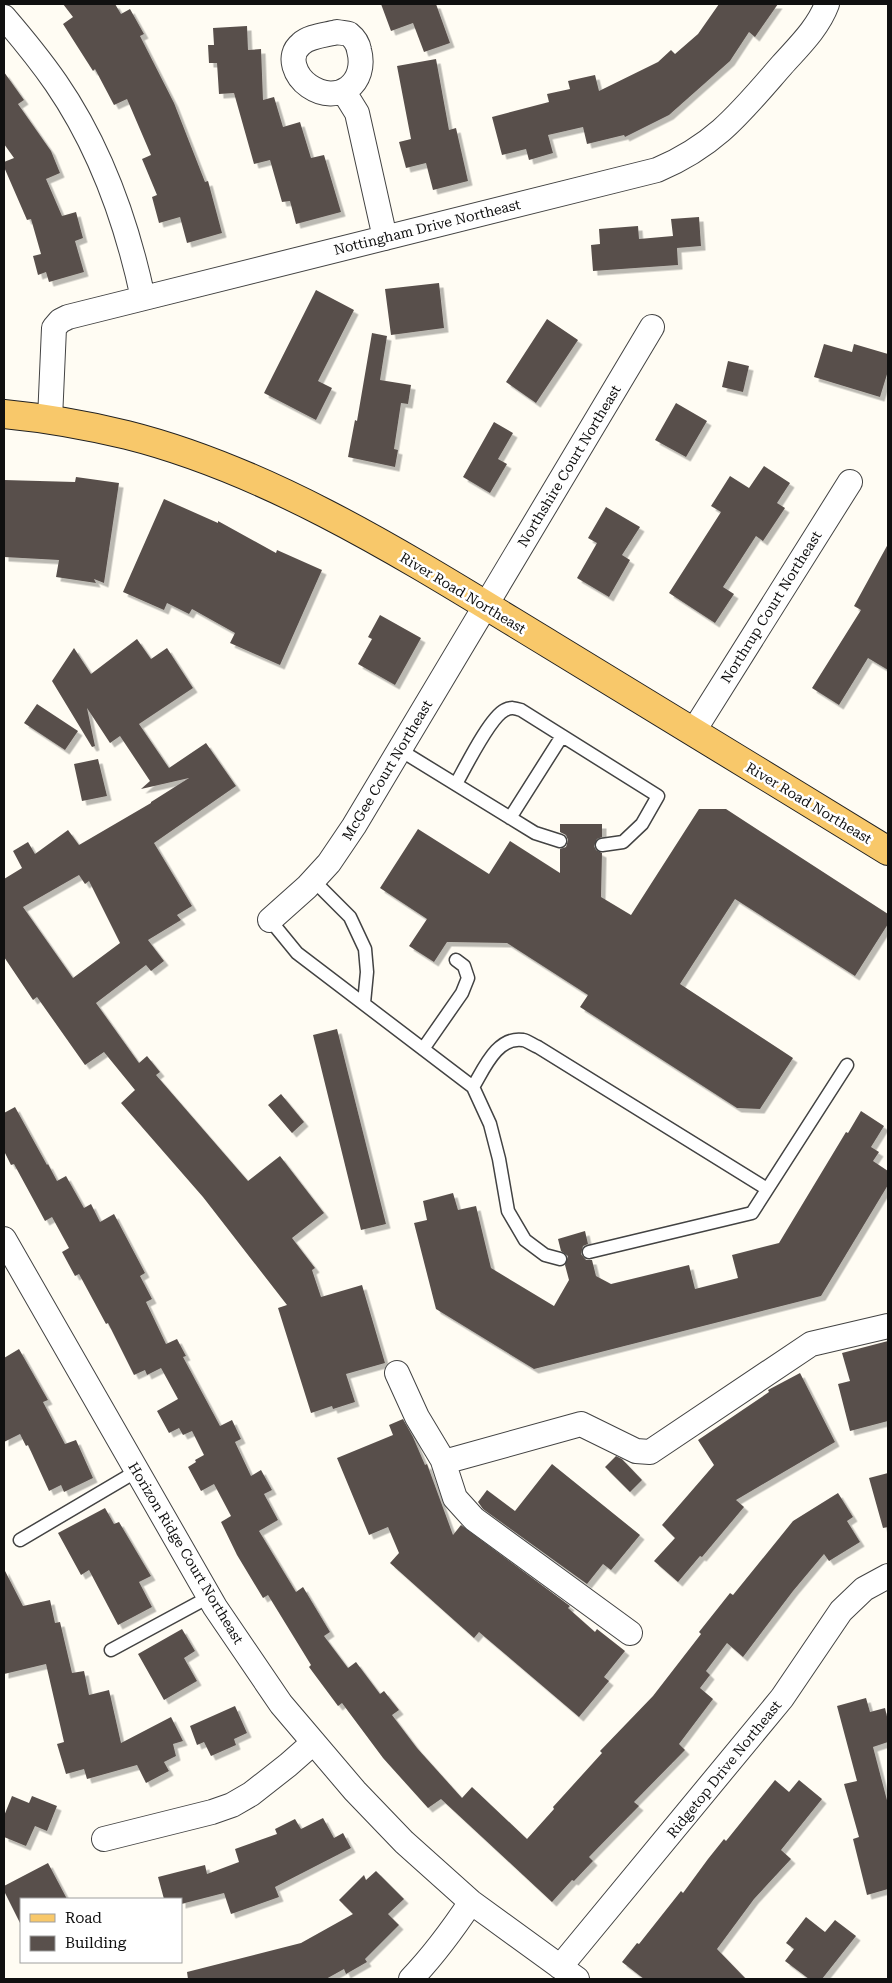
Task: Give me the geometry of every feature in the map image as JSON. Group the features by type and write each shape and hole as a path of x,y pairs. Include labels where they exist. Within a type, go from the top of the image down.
{"main road":[{"name":"River Road Northeast","path":"4,414 50,419 128,435 189,454 258,481 323,512 486,606 888,851"}],"street":[{"name":"Nottingham Drive Northeast","path":"50,419 54,328 60,321 68,317 143,298 657,170 680,160 710,141 732,122 817,25 827,4"},
{"path":"4,17 56,82 76,115 110,186 124,224 143,298"},
{"path":"344,92 357,113 385,238"},
{"name":"Northshire Court Northeast","path":"486,606 652,327"},
{"name":"Northrup Court Northeast","path":"693,732 850,482"},
{"name":"McGee Court Northeast","path":"270,920 313,880 334,856 486,606"},
{"name":"Horizon Ridge Court Northeast","path":"4,1239 209,1597 281,1704 355,1791 404,1842 471,1902 568,1973"},
{"path":"443,1461 581,1424 636,1452 650,1452 811,1344 888,1326"},
{"path":"397,1373 417,1418 443,1461 455,1498 474,1519 630,1633"},
{"name":"Ridgetop Drive Northeast","path":"568,1973 782,1698 840,1611 864,1589 888,1576"},
{"path":"104,1839 212,1812 232,1805 251,1794 313,1743"},
{"path":"410,1979 429,1960 453,1930 471,1902"}],"lane":[{"path":"456,784 493,722 504,711 513,708 520,710 658,796 642,824 623,842 602,845"},
{"path":"510,818 562,736"},
{"path":"400,750 535,833 560,841"},
{"path":"313,880 350,917 364,949 367,972 364,1003"},
{"path":"270,920 297,953 473,1087 490,1124 499,1158 508,1211 525,1240 545,1255 560,1259"},
{"path":"423,1049 462,993 468,978 464,966 456,960"},
{"path":"473,1087 498,1047 511,1041 523,1040 538,1047 768,1189"},
{"path":"589,1252 752,1213 847,1065"},
{"path":"20,1540 137,1471"},
{"path":"110,1650 209,1597"}],"building":[{"path":"63,4 115,4 121,14 130,9 144,34 140,36 174,103 205,182 208,181 222,233 187,243 180,217 159,223 152,197 157,195 142,159 151,155 127,99 114,105 95,69 93,71 63,24 73,17"},
{"path":"381,4 436,4 450,43 424,52 413,23 391,31"},
{"path":"719,4 778,4 755,37 749,32 730,61 669,115 625,137 624,135 587,144 583,127 548,135 553,153 529,160 526,149 502,155 492,117 549,102 547,94 570,89 568,81 595,75 599,91 658,62 671,50 675,54 698,34"},
{"path":"247,26 248,50 261,49 263,100 274,97 283,127 300,122 311,158 324,155 341,212 296,224 290,201 282,202 270,160 254,164 234,93 219,94 217,63 209,63 208,45 214,45 213,28"},
{"path":"436,59 449,130 456,128 468,181 433,190 426,163 406,168 399,142 411,139 397,66"},
{"path":"4,72 24,100 18,104 51,151 60,173 46,179 62,216 76,212 83,238 75,241 84,272 49,282 46,272 38,275 33,256 41,254 31,219 27,220 4,167 4,162 14,158 4,144"},
{"path":"699,217 701,246 677,248 678,265 593,271 591,245 600,244 599,229 638,226 639,239 673,236 671,219"},
{"path":"439,283 444,328 391,335 385,289"},
{"path":"316,290 354,310 318,381 332,388 316,420 264,393"},
{"path":"547,319 578,340 536,403 506,382"},
{"path":"372,333 387,336 380,380 411,385 408,404 401,403 394,449 398,450 395,467 348,457 355,420 357,421"},
{"path":"824,344 852,352 854,344 888,354 888,371 880,397 814,377"},
{"path":"728,361 749,366 743,392 722,387"},
{"path":"676,403 707,421 686,457 655,440"},
{"path":"494,422 513,433 498,459 507,464 490,493 463,477"},
{"path":"764,466 790,483 777,503 785,508 763,541 756,536 723,587 734,594 715,623 669,593 721,512 711,506 730,476 749,488"},
{"path":"76,477 119,483 104,583 94,579 96,583 56,577 59,560 4,557 4,480 75,482"},
{"path":"164,499 218,523 218,521 276,553 277,550 322,570 280,665 230,643 235,633 192,609 189,614 167,603 164,610 123,592"},
{"path":"606,507 640,527 622,555 630,560 609,597 577,578 597,543 588,538"},
{"path":"888,544 888,670 868,658 839,705 812,688 861,610 854,606"},
{"path":"380,615 421,638 395,685 358,664 372,639 368,637"},
{"path":"137,639 151,659 167,648 193,688 139,724 169,768 206,743 236,786 154,843 192,906 177,915 181,920 148,940 164,961 151,971 146,965 96,1003 139,1063 147,1056 160,1072 156,1075 248,1181 280,1156 324,1213 292,1238 315,1268 312,1270 321,1297 362,1285 385,1363 346,1374 355,1402 333,1409 332,1406 311,1413 278,1308 287,1305 203,1197 121,1103 135,1090 104,1052 85,1065 37,997 33,1000 4,957 4,879 22,868 13,851 28,842 35,854 68,830 79,845 151,803 189,778 141,789 150,781 120,736 110,743 87,708 95,746 92,747 52,681 74,648 91,674","holes":["79,875 85,884 89,881 120,943 73,978 23,907"]},
{"path":"37,704 78,731 65,750 24,723"},
{"path":"98,759 107,796 82,801 74,764"},
{"path":"699,809 726,809 888,914 888,924 855,976 735,899 680,984 793,1058 760,1109 737,1108 580,1007 588,995 507,943 447,942 434,962 409,946 427,919 380,888 418,829 489,874 510,841 560,873 560,849 566,847 568,840 566,835 560,832 560,824 602,824 602,837 597,839 594,846 596,850 602,853 601,897 631,915"},
{"path":"337,1029 386,1224 361,1230 313,1035"},
{"path":"281,1094 304,1122 292,1133 268,1105"},
{"path":"15,1107 57,1181 66,1176 84,1208 91,1204 100,1222 114,1214 145,1273 140,1276 152,1299 146,1302 166,1344 177,1339 186,1356 183,1357 220,1426 232,1420 241,1439 235,1442 251,1476 261,1470 272,1490 264,1494 278,1520 259,1531 296,1592 303,1587 330,1632 324,1636 348,1668 356,1662 380,1694 384,1691 399,1710 392,1715 417,1748 462,1798 472,1787 527,1839 602,1753 600,1751 653,1696 730,1593 733,1595 793,1521 838,1493 853,1517 847,1521 860,1542 829,1561 824,1554 743,1657 727,1643 706,1671 710,1675 700,1688 713,1699 679,1744 685,1750 634,1802 639,1806 589,1857 593,1861 552,1902 441,1799 428,1808 383,1758 342,1703 338,1706 309,1667 311,1665 268,1595 263,1598 237,1555 221,1522 231,1516 214,1484 201,1491 188,1467 204,1455 192,1431 183,1435 179,1428 169,1433 157,1411 178,1399 161,1368 147,1375 145,1370 134,1375 108,1323 106,1324 79,1274 75,1276 62,1252 69,1248 52,1217 45,1221 14,1164 11,1165 4,1151 4,1113"},
{"path":"861,1111 884,1126 871,1147 879,1152 873,1161 888,1171 888,1185 821,1296 534,1369 436,1309 414,1223 427,1220 423,1201 453,1193 458,1210 476,1206 491,1268 554,1306 569,1280 565,1265 568,1256 561,1251 558,1239 585,1231 588,1244 583,1246 581,1254 586,1260 592,1260 596,1276 611,1284 689,1265 695,1289 738,1278 732,1255 779,1243 846,1132 848,1133"},
{"path":"888,1341 888,1421 850,1431 838,1384 850,1381 842,1353"},
{"path":"19,1349 48,1400 43,1402 65,1444 76,1440 93,1478 64,1492 61,1485 49,1491 28,1445 26,1446 20,1434 4,1442 4,1358"},
{"path":"800,1373 835,1442 736,1500 744,1507 702,1557 700,1556 678,1582 654,1561 675,1538 662,1525 714,1465 698,1440 769,1392 768,1390"},
{"path":"403,1419 425,1465 427,1464 453,1535 461,1525 570,1606 568,1608 595,1632 597,1629 625,1651 604,1677 609,1681 579,1717 479,1632 474,1638 390,1563 399,1553 388,1527 369,1535 337,1458 393,1435 389,1425"},
{"path":"616,1456 622,1459 642,1480 630,1492 605,1467"},
{"path":"552,1464 640,1535 611,1570 603,1564 587,1584 483,1509 478,1502 487,1490 515,1511"},
{"path":"888,1473 888,1527 883,1528 869,1478"},
{"path":"105,1508 114,1524 119,1522 151,1576 139,1582 152,1607 118,1625 89,1570 81,1575 58,1533"},
{"path":"4,1569 23,1606 50,1600 55,1623 60,1622 72,1673 84,1671 89,1695 109,1690 121,1743 171,1717 183,1741 173,1744 176,1756 164,1762 169,1771 146,1783 137,1765 87,1779 84,1769 66,1774 57,1744 64,1742 46,1664 4,1674"},
{"path":"182,1629 195,1651 184,1658 197,1681 164,1700 138,1654"},
{"path":"866,1698 870,1712 885,1708 888,1721 888,1742 873,1747 888,1804 888,1889 867,1895 853,1839 859,1837 844,1784 857,1781 837,1706"},
{"path":"235,1706 247,1733 234,1739 236,1745 211,1756 204,1742 197,1745 190,1726"},
{"path":"775,1780 789,1792 799,1780 822,1799 781,1850 791,1859 754,1899 717,1949 746,1979 644,1979 622,1962 637,1943 639,1944 681,1891 683,1893 724,1839 726,1841"},
{"path":"12,1796 29,1803 32,1796 57,1806 47,1831 35,1826 26,1846 4,1837 4,1816"},
{"path":"323,1818 334,1838 343,1833 351,1848 275,1887 279,1897 231,1914 224,1893 182,1904 182,1898 164,1898 158,1877 205,1865 207,1874 239,1862 235,1849 277,1834 275,1829 295,1819 301,1829"},
{"path":"48,1863 66,1898 20,1898 20,1923 4,1891 4,1886"},
{"path":"376,1871 404,1899 388,1914 399,1925 365,1959 367,1962 346,1974 344,1969 326,1979 188,1979 187,1972 301,1943 353,1914 339,1900 364,1875 366,1880"},
{"path":"806,1917 825,1932 835,1920 856,1936 822,1979 809,1979 785,1961 794,1949 786,1943"}]}
